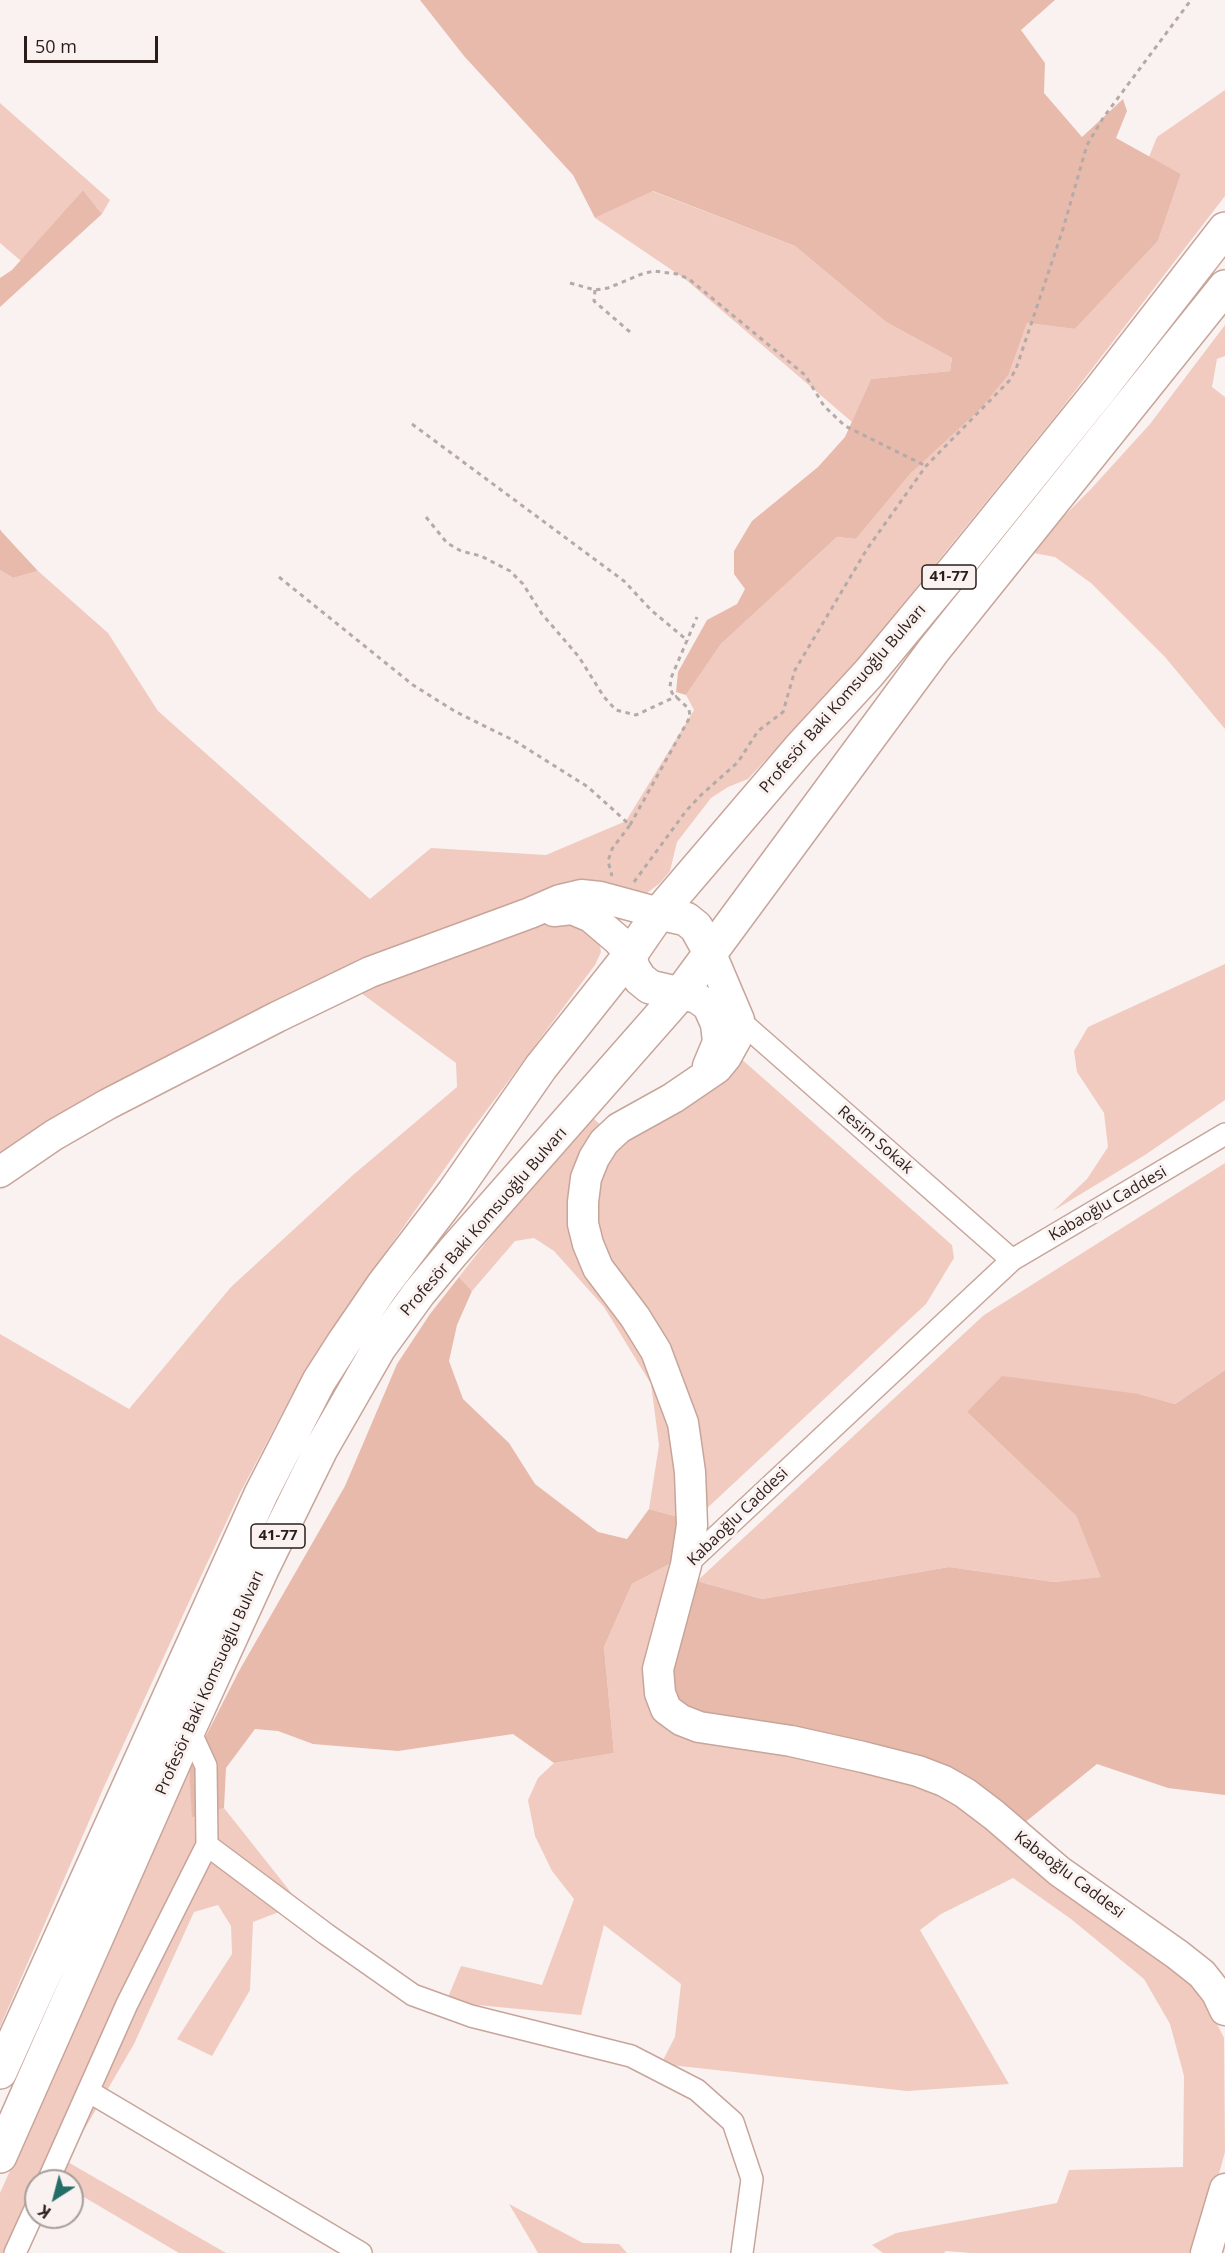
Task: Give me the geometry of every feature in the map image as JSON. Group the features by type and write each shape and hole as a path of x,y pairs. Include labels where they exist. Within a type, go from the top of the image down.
{"highway":[{"name":"Profesör Baki Komsuoğlu Bulvarı","path":"659,913 800,748 869,673 961,562 1100,390 1225,229"},
{"path":"1134,400 1225,287"},
{"name":"41-77","path":"711,954 780,856 933,651 1134,400 1225,302"},
{"path":"659,913 686,919 696,927 711,954 680,994 650,987 640,979 633,968 630,955 659,913"},
{"name":"Profesör Baki Komsuoğlu Bulvarı","path":"0,2072 234,1551 319,1381 383,1285 454,1192 541,1067 630,955"},
{"name":"Profesör Baki Komsuoğlu Bulvarı","path":"0,2156 263,1567 321,1449 379,1348 419,1293 446,1261 680,994"}],"street":[{"path":"0,1172 54,1135 99,1109 370,972 530,914 560,900 581,895 623,897 659,913"},
{"path":"530,914 572,909 591,916 618,940 630,955"},
{"path":"686,1565 692,1525 690,1472 683,1423 656,1351 635,1317 598,1268 586,1234 583,1202 586,1178 604,1142 619,1128 696,1083 717,1068 735,1040 739,1020 711,954"},
{"path":"680,994 697,998 708,1006 716,1024 718,1042 711,1061 696,1083"},
{"name":"Resim Sokak","path":"739,1020 1012,1260"},
{"name":"Kabaoğlu Caddesi","path":"1225,1134 1012,1260 686,1565 658,1669 660,1693 666,1710 681,1720 699,1727 791,1741 918,1771 944,1781 965,1793 1059,1871 1202,1974 1217,1993 1225,2010"},
{"path":"53,2169 127,2004 207,1845 206,1766 189,1729"},
{"path":"207,1845 326,1934 413,1995 471,2016 631,2056 697,2090 733,2122 752,2179 742,2253"},
{"path":"88,2091 361,2253"},
{"path":"1206,2253 1225,2189"},
{"path":"15,2253 26,2229"}],"path":[{"path":"697,616 671,678 670,687 689,709 690,717 630,825 612,849 608,861 610,873 623,897 686,811 738,762 758,731 783,712 795,670 867,549 926,466 1009,381 1016,369 1063,229 1087,145 1102,118 1191,0"},
{"path":"570,282 595,290 608,288 642,274 654,272 677,274 689,279 805,375 824,406 845,426 926,466"},
{"path":"595,290 594,301 630,332"},
{"path":"412,424 624,581 665,624 688,641"},
{"path":"426,517 447,543 461,551 481,556 510,571 523,584 542,614 579,657 604,697 616,710 636,715 677,696"},
{"path":"279,577 414,685 456,712 515,741 588,787 630,825"}],"shaded area":[{"path":"420,0 1055,0 1021,30 1045,63 1044,93 1082,137 1123,99 1127,111 1116,138 1181,174 1158,241 1075,329 1027,323 1009,374 981,408 911,473 856,539 837,537 721,644 686,695 676,692 678,672 707,620 737,604 745,589 734,574 734,551 752,521 818,467 845,437 871,379 950,371 952,358 886,322 795,246 653,191 595,218 573,175 464,56"},
{"path":"1225,90 1225,196 1058,413 852,667 748,779 728,787 711,798 677,842 670,871 660,883 647,893 625,896 555,886 358,963 0,1156 0,570 13,578 38,571 108,633 158,711 370,899 431,848 546,855 626,821 694,710 686,695 721,644 837,537 856,539 911,473 1009,374 1027,323 1075,329 1158,241 1181,174 1149,157 1157,137"},
{"path":"0,103 110,200 102,214 83,190 21,261 0,243"},
{"path":"83,190 102,214 0,307 0,278 12,270"},
{"path":"652,191 795,246 886,322 952,358 950,371 871,379 852,422 685,279 595,218"},
{"path":"1225,325 1225,356 1217,359 1212,387 1225,397 1225,729 1165,657 1091,583 1055,557 1028,552 1091,489 1150,424"},
{"path":"0,529 38,571 13,578 0,570"},
{"path":"547,916 575,917 599,940 601,952 595,965 472,1130 366,1280 314,1356 289,1400 239,1495 195,1589 103,1789 0,2027 0,1334 129,1409 231,1287 353,1175 457,1087 456,1063 357,990"},
{"path":"1225,964 1225,1100 1145,1155 1053,1211 1087,1179 1108,1147 1104,1113 1077,1072 1074,1051 1088,1027"},
{"path":"738,1056 952,1245 954,1258 926,1304 704,1511 594,1235 594,1174 608,1150"},
{"path":"587,1113 602,1126 581,1168 623,1316 671,1413 682,1518 649,1509 659,1445 651,1384 604,1307 554,1251 534,1238 515,1241 472,1291 459,1277"},
{"path":"1225,1163 1225,1370 1175,1404 1139,1394 967,1412 1076,1516 1102,1577 1054,1582 949,1567 762,1599 697,1581 984,1315"},
{"path":"459,1277 472,1291 457,1325 449,1361 463,1399 509,1443 535,1484 598,1532 627,1539 649,1509 682,1518 677,1560 632,1584 604,1647 614,1753 554,1763 513,1734 398,1751 313,1744 278,1731 255,1729 226,1768 224,1808 192,1817 189,1769 239,1671 345,1486 397,1364 430,1314"},
{"path":"1225,1370 1225,1795 1168,1788 1097,1764 1018,1828 971,1784 722,1721 673,1701 665,1674 697,1581 762,1599 949,1567 1054,1582 1101,1577 1076,1516 967,1412 1002,1376 1139,1394 1175,1404"},
{"path":"677,1560 665,1616 909,1779 969,1810 1201,1991 1224,2038 1225,2152 1197,2253 971,2253 946,2251 944,2253 883,2253 872,2245 896,2233 1057,2203 1069,2170 1183,2167 1184,2076 1170,2024 1144,1979 1071,1919 1013,1878 941,1914 920,1930 1009,2084 907,2091 661,2064 675,2037 681,1984 604,1925 581,2015 446,2002 461,1966 542,1985 574,1899 552,1871 535,1836 528,1800 538,1778 554,1763 614,1753 604,1647 632,1584"},
{"path":"189,1769 193,1816 224,1808 293,1895 279,1912 253,1922 250,1990 212,2056 177,2039 232,1954 231,1926 218,1905 194,1912 134,2044 66,2161 80,2169 24,2169 24,2221 6,2244 21,2253 0,2253 0,2193"},
{"path":"84,2171 226,2253 179,2253 84,2197"},
{"path":"509,2204 583,2243 619,2244 627,2253 538,2253"}]}
